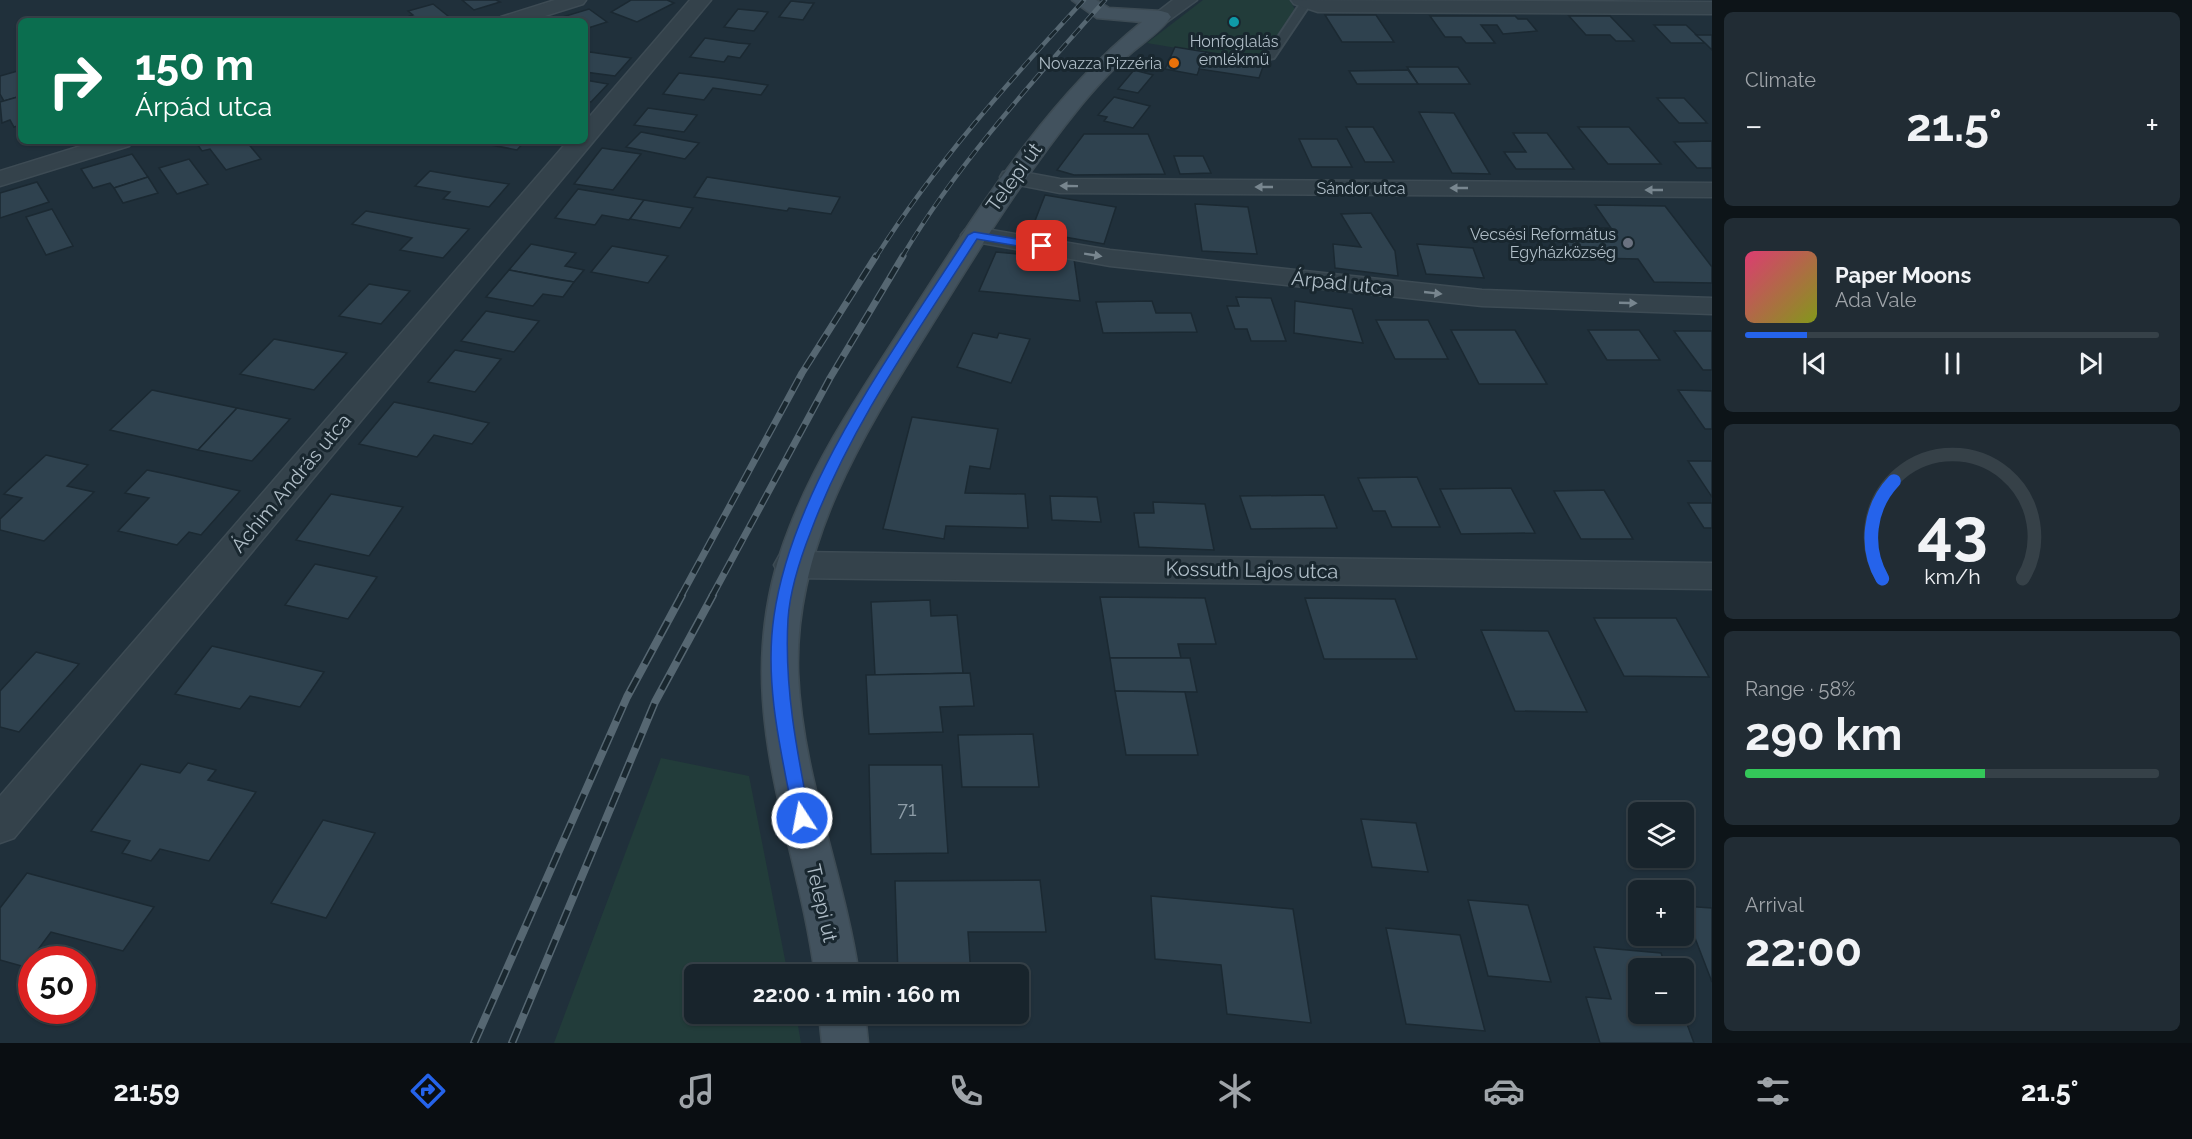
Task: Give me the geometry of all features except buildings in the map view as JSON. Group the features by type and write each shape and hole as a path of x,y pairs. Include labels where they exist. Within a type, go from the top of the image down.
{"main road":[{"path":"1082,0 1104,14 1110,24 1109,61"},
{"path":"1121,0 1161,17"},
{"path":"1104,14 1161,17"},
{"name":"Telepi út","path":"835,964 785,729 780,672 781,617 791,565 818,494 873,393 1012,177 1067,107 1109,61 1161,17"},
{"path":"843,1024 845,1043"}],"street":[{"path":"518,18 576,0"},
{"path":"588,133 701,0"},
{"path":"1161,17 1187,0"},
{"path":"1308,3 1712,8"},
{"path":"0,178 111,144"},
{"name":"Áchim András utca","path":"0,825 579,144"},
{"name":"Sándor utca","path":"1012,177 1060,186 1712,190"},
{"name":"Árpád utca","path":"974,235 1110,258 1482,298 1712,306"},
{"name":"Kossuth Lajos utca","path":"791,565 1712,576"}],"lane":[{"path":"1269,58 1308,3"}],"green space":[{"path":"1203,0 1290,0 1295,10 1259,62 1147,43"},
{"path":"661,758 749,776 786,964 684,964 684,1024 798,1024 801,1043 554,1043"}],"railway":[{"path":"876,257 948,156 1028,61 1084,0"},
{"path":"902,257 971,156 1105,0"},
{"path":"681,596 802,373 876,256"},
{"path":"712,596 830,378 903,256"},
{"path":"474,1043 627,697 682,595"},
{"path":"512,1043 655,702 713,595"}],"place":[{"name":"Honfoglalás emlékmű","path":"1234,22"},
{"name":"Novazza Pizzéria","path":"1174,63"},
{"name":"Vecsési Református Egyházközség","path":"1628,243"}],"route":[{"path":"802,818 785,729 780,672 781,617 791,565 818,494 873,393 974,235 1042,246"}]}
